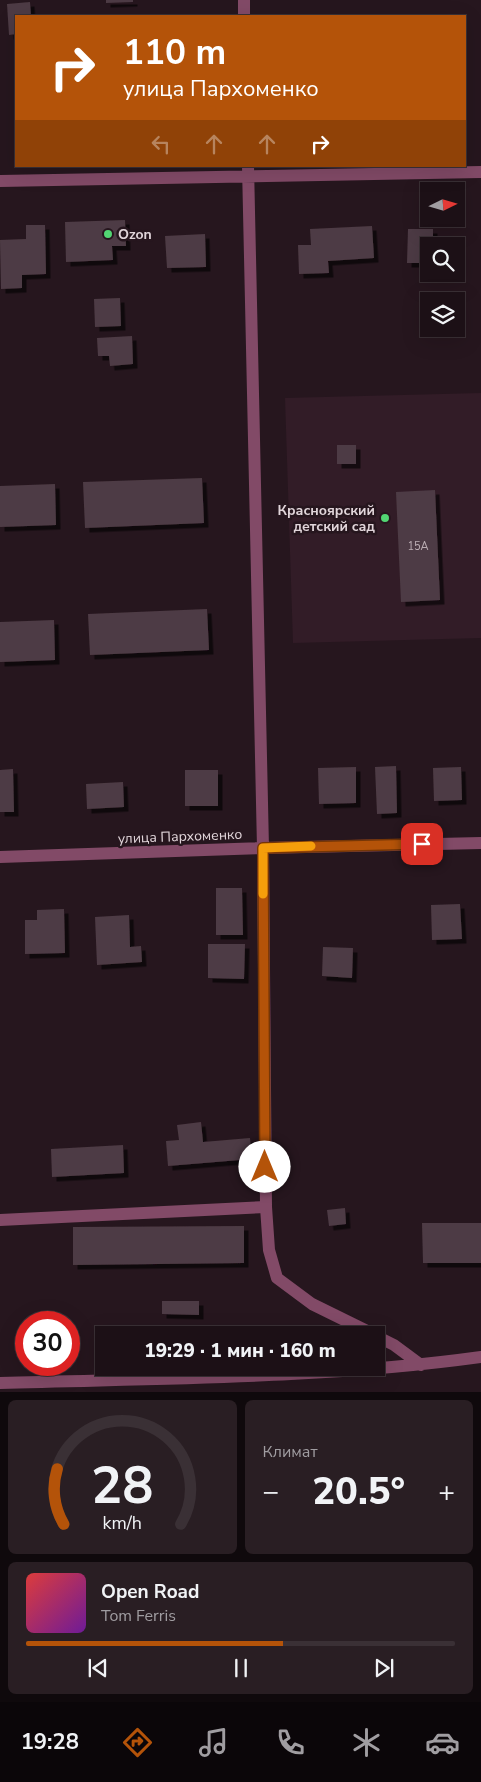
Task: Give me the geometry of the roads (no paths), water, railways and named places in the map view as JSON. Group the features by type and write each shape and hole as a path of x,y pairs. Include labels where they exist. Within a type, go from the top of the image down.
{"street":[{"path":"244,0 244,15"},
{"path":"0,181 248,171 481,172"},
{"path":"248,171 263,848 266,1207 269,1250 277,1278 312,1304 357,1326"},
{"name":"улица Пархоменко","path":"0,857 481,842"},
{"path":"0,1220 266,1207"},
{"path":"385,1340 421,1365"},
{"path":"0,1383 253,1375 421,1365 481,1357"}],"place":[{"name":"Ozon","path":"108,234"},
{"name":"Красноярский детский сад","path":"385,518"}]}
